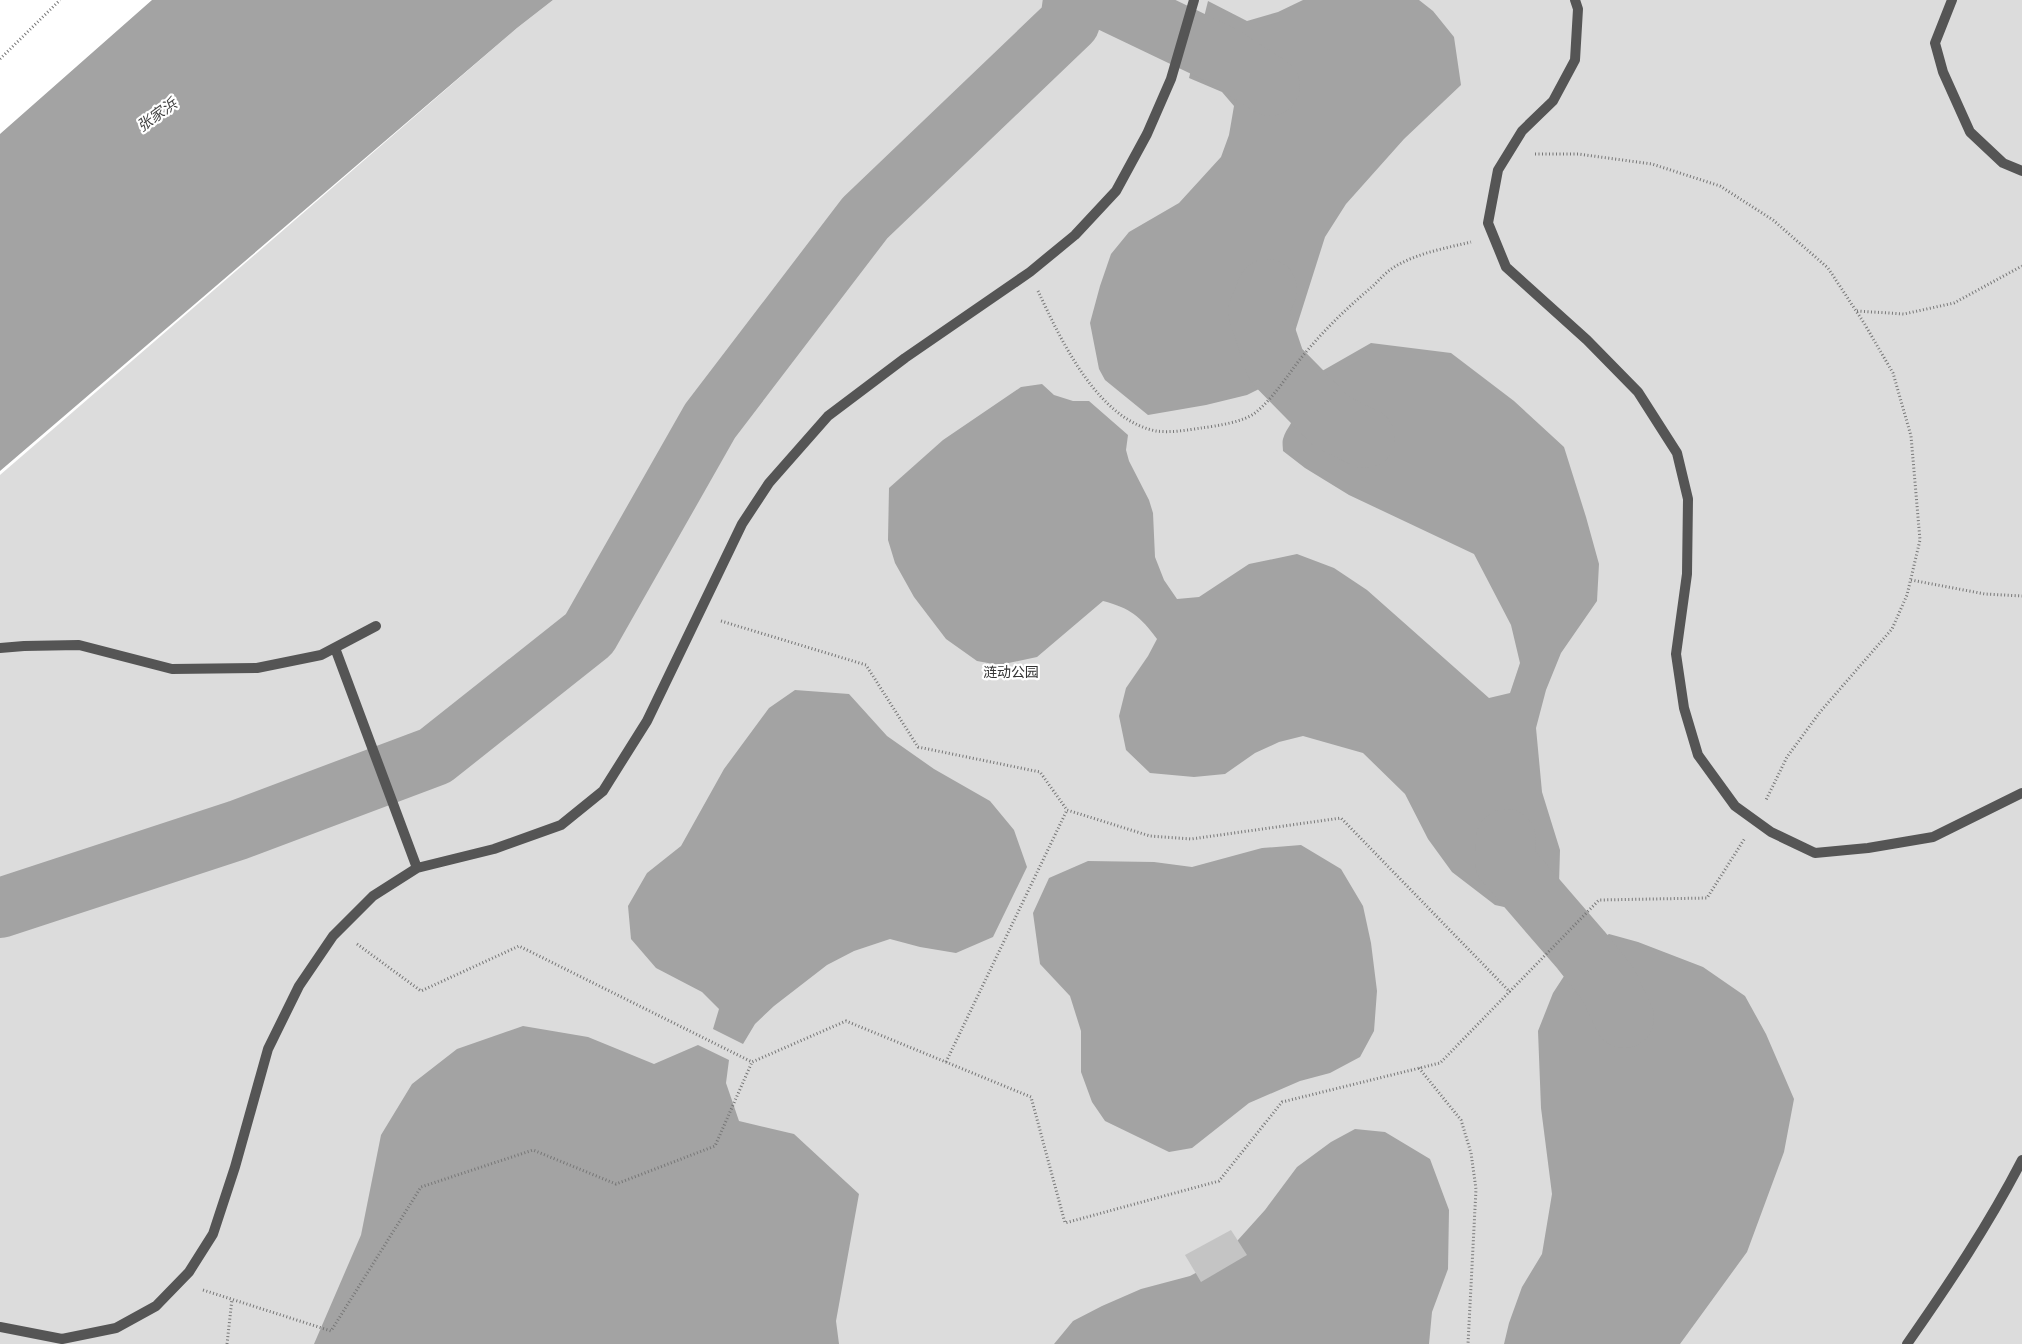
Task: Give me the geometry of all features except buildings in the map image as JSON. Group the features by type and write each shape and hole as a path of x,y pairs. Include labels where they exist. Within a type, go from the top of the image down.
{"lane":[{"path":"0,1327 62,1339 116,1328 156,1306 189,1272 213,1234 235,1167 268,1049 299,986 338,931 373,896 416,868 494,849 561,825 603,791 647,720 742,524 769,483 828,416 905,358 1030,272 1075,235 1116,192 1148,134 1171,80 1194,0"},
{"path":"1575,0 1578,9 1575,60 1553,101 1522,131 1498,170 1488,223 1506,267 1587,340 1638,392 1677,453 1688,499 1687,574 1676,654 1684,708 1698,755 1735,806 1771,832 1815,853 1868,848 1933,837 2022,793"},
{"path":"1952,0 1935,43 1943,72 1970,132 2004,162 2022,171"},
{"path":"0,648 79,645 172,669 258,668 321,655 376,626"},
{"path":"335,648 416,868"},
{"path":"1907,1344 1953,1278 2003,1197 2022,1160"}],"path":[{"path":"0,59 60,0"},
{"path":"179,1282 331,1331 421,1187 533,1150 616,1184 715,1146 752,1062 846,1021 1031,1096 1065,1223 1219,1182 1282,1102 1440,1063 1599,900 1707,898 1756,821 1787,757 1820,712 1892,628 1907,596 1920,540 1911,436 1893,373 1857,311 1828,268 1773,220 1720,186 1652,164 1578,154 1508,154"},
{"path":"1030,272 1056,329 1082,375 1106,401 1133,422 1157,431 1188,430 1222,425 1254,414 1273,396 1306,352 1348,307 1395,266 1426,254 1493,236"},
{"path":"1857,311 1904,314 1954,303 2022,266"},
{"path":"1912,580 1985,594 2022,596"},
{"path":"698,614 866,665 918,747 1040,772 1067,810 1150,836 1191,839 1341,818 1510,992"},
{"path":"946,1062 1067,810"},
{"path":"338,931 421,991 519,946 752,1062"},
{"path":"1419,1068 1461,1120 1471,1153 1476,1189 1468,1344"},
{"path":"227,1344 232,1299"}],"green space":[{"name":"涟动公园","path":"553,0 2022,0 2022,1344 0,1344 0,475 517,28"}],"water":[{"name":"张家浜","path":"152,0 553,0 517,28 0,471 0,134"},
{"path":"1303,0 1419,0 1433,11 1454,37 1461,85 1404,139 1346,204 1325,237 1292,341 1261,388 1247,395 1206,405 1148,415 1105,380 1099,369 1090,323 1111,254 1129,232 1179,203 1221,157 1229,135 1234,106 1222,92 1189,78 1208,1 1247,21 1278,12"},
{"path":"1371,343 1451,353 1514,401 1564,447 1586,517 1599,564 1597,601 1561,653 1546,690 1536,728 1542,792 1560,850 1559,884 1545,908 1532,913 1495,905 1452,872 1428,839 1405,794 1363,753 1303,736 1279,742 1255,753 1225,774 1194,777 1150,773 1126,750 1119,716 1126,688 1157,639 1140,619 1127,610 1103,601 1037,657 999,665 977,661 946,639 914,597 895,563 888,540 889,488 943,440 1021,387 1042,384 1054,395 1073,401 1089,401 1128,435 1126,450 1129,461 1149,500 1153,513 1155,557 1164,580 1177,599 1199,597 1249,564 1297,554 1334,568 1367,590 1489,698 1510,693 1520,663 1511,625 1474,554 1349,495 1305,468 1283,451 1283,439 1293,416 1291,405 1300,391 1315,375"},
{"path":"795,690 849,694 887,736 934,769 990,801 1014,830 1027,867 993,937 956,953 920,947 890,939 854,951 827,965 774,1006 755,1024 743,1044 713,1029 719,1009 702,992 656,968 631,939 628,906 647,873 681,846 724,769 769,708"},
{"path":"1301,845 1341,869 1363,906 1371,943 1377,991 1374,1031 1360,1057 1330,1073 1300,1081 1249,1103 1192,1148 1169,1152 1105,1121 1092,1102 1081,1072 1081,1031 1070,996 1040,964 1033,913 1049,878 1088,861 1154,862 1192,867 1262,848"},
{"path":"1609,934 1638,942 1703,967 1745,996 1766,1034 1794,1099 1784,1152 1747,1252 1680,1344 1504,1344 1509,1323 1522,1287 1542,1254 1552,1194 1541,1108 1538,1031 1553,993 1581,950"},
{"path":"523,1026 588,1037 654,1064 698,1045 729,1060 726,1083 739,1121 794,1134 859,1194 836,1321 839,1344 314,1344 361,1235 381,1135 412,1084 457,1049"},
{"path":"1355,1129 1385,1132 1430,1159 1449,1210 1448,1269 1432,1312 1429,1344 1054,1344 1073,1321 1102,1306 1141,1289 1190,1276 1220,1260 1265,1210 1297,1167 1331,1142"}],"waterway":[{"path":"0,908 238,830 435,756 589,634 710,421 865,218 1070,22 1073,0"},
{"path":"1106,0 1221,55 1270,86"},
{"path":"1267,289 1258,312 1276,365 1332,422 1365,438"},
{"path":"1506,839 1505,862 1608,984 1624,1018"}]}
